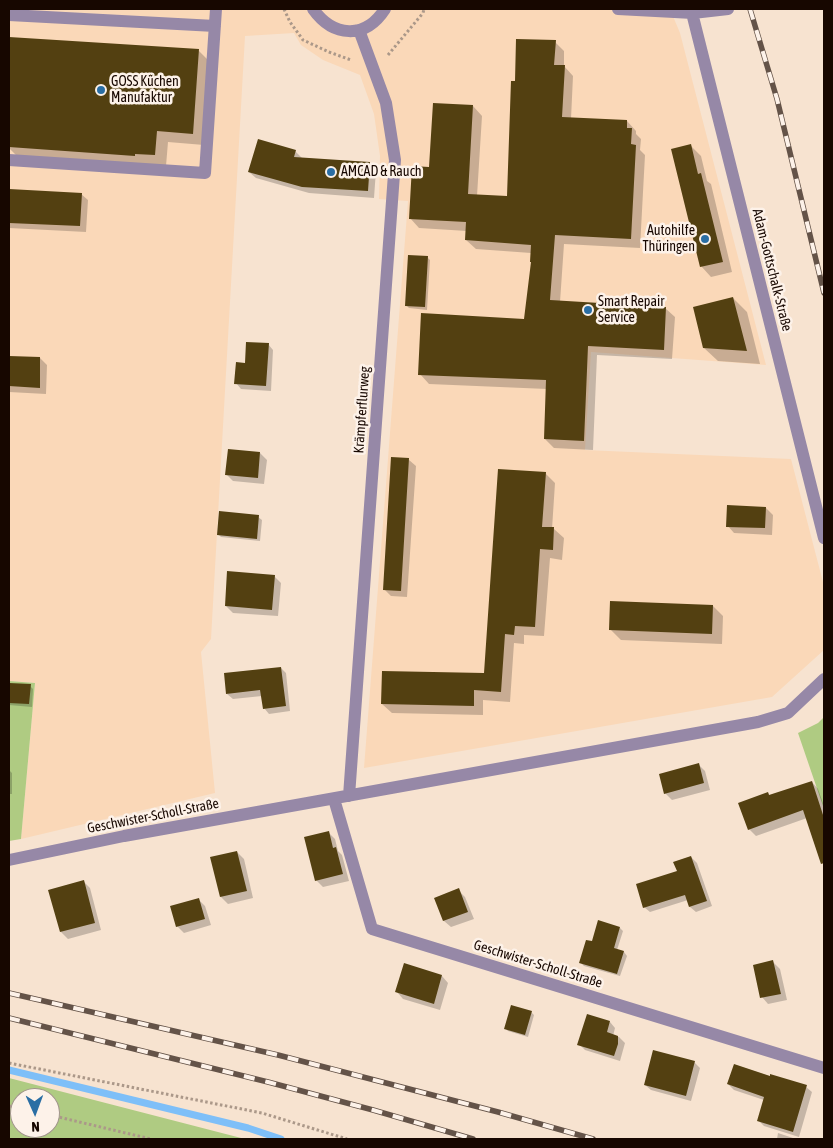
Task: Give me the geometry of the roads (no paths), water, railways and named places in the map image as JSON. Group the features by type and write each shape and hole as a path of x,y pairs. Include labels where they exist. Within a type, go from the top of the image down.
{"street":[{"path":"9,160 205,173 216,9"},
{"path":"313,9 321,20 332,28 345,31 359,30 370,26 385,9"},
{"path":"618,9 692,11 728,9"},
{"name":"Adam-Gottschalk-Straße","path":"692,11 824,538"},
{"path":"9,15 215,26"},
{"name":"Krämpferflurweg","path":"349,796 395,160 386,103 359,30"},
{"name":"Geschwister-Scholl-Straße","path":"9,860 124,836 758,722 788,713 824,679"},
{"name":"Geschwister-Scholl-Straße","path":"334,799 372,929 824,1068"}],"waterway":[{"path":"9,1070 248,1128 281,1139"}],"railway":[{"path":"750,9 777,99 824,293"},
{"path":"9,993 278,1055 498,1112 593,1139"},
{"path":"9,1018 268,1082 473,1139"}],"place":[{"name":"GOSS Küchen Manufaktur","path":"101,90"},
{"name":"AMCAD & Rauch","path":"331,172"},
{"name":"Autohilfe Thüringen","path":"705,239"},
{"name":"Smart Repair Service","path":"588,310"}]}
